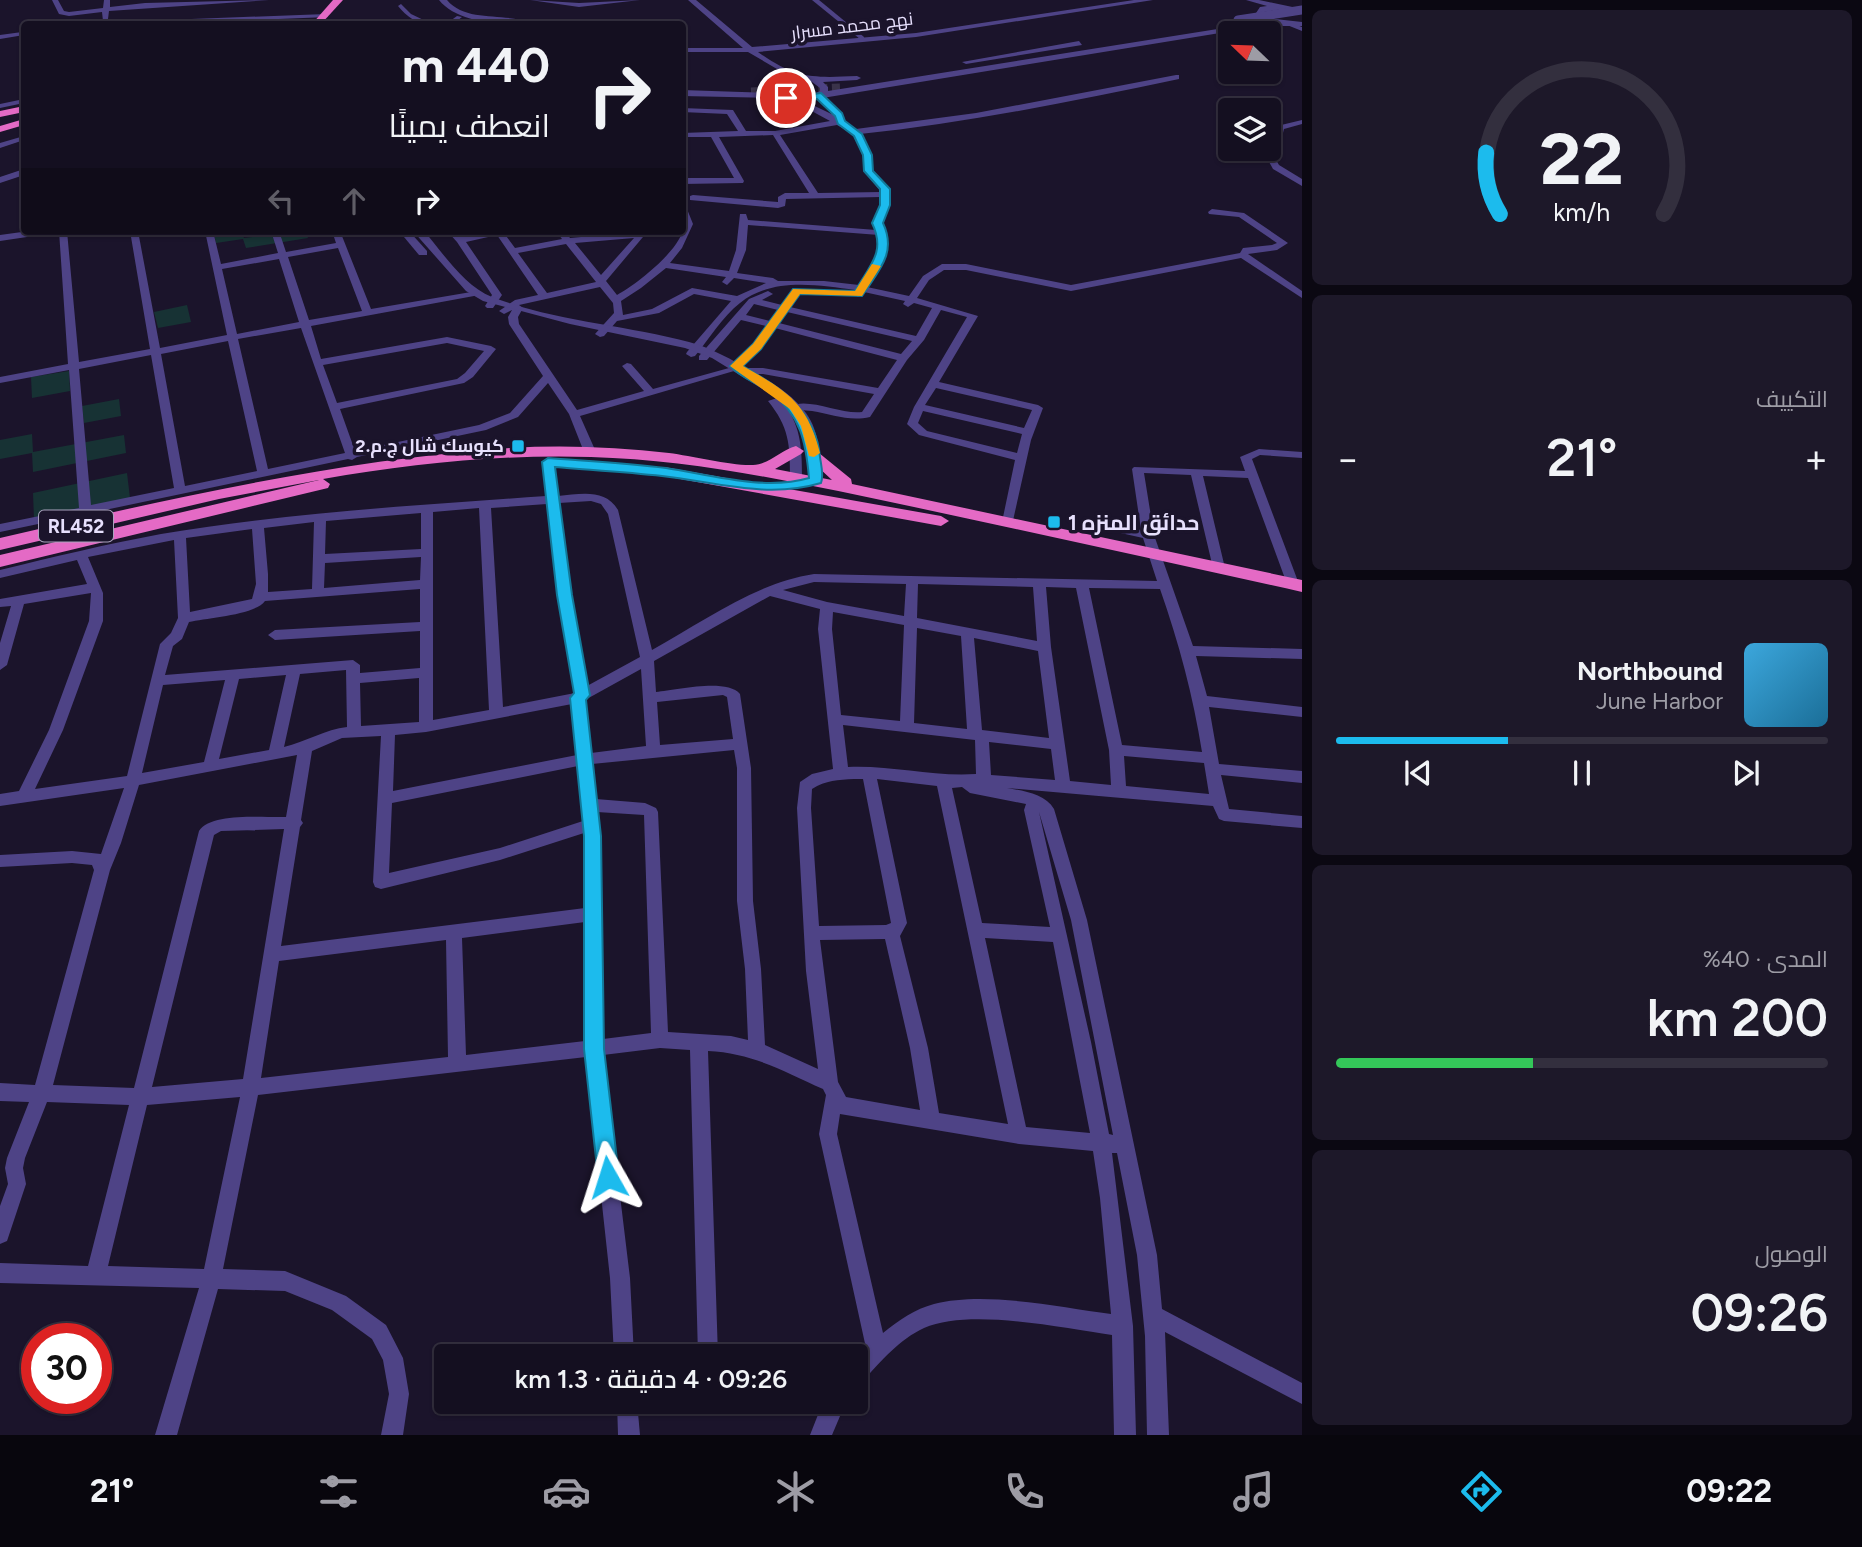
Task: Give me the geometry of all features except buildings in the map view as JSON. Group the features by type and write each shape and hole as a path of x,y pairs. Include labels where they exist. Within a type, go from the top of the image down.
{"highway":[{"path":"326,20 338,0"},
{"path":"326,20 348,0"},
{"path":"0,114 21,110"},
{"path":"0,121 21,116"},
{"path":"0,129 21,123"},
{"path":"747,469 776,464 796,450"},
{"name":"RL452","path":"0,544 267,483 358,468 495,454 590,452 747,469 801,486 1039,540 1299,589"},
{"path":"814,456 834,476 862,492"},
{"name":"RL452","path":"0,554 241,497 337,480 453,467 548,462 663,472 754,486 801,486 816,480 1008,522 1156,561 1219,568 1299,589"},
{"path":"0,561 337,480"},
{"path":"0,537 112,513 152,509"},
{"path":"155,539 157,530 165,522"},
{"path":"81,555 89,548 124,532"}],"street":[{"path":"55,0 60,12 64,14 106,4 266,0"},
{"path":"212,21 217,0"},
{"path":"443,0 449,8 461,13 509,21"},
{"path":"533,0 637,0"},
{"path":"681,0 747,50 784,72 802,78 861,78 918,70"},
{"path":"692,0 775,75 772,91 779,96"},
{"path":"815,0 862,38"},
{"name":"نهج محمد مسرار","path":"686,48 747,50 851,44 1123,0"},
{"name":"نهج محمد مسرار","path":"747,50 923,31 1149,0"},
{"path":"1237,0 1261,11 1264,18 1302,29"},
{"path":"1250,0 1302,10"},
{"path":"433,3 445,12 486,21"},
{"path":"401,6 409,15 422,21"},
{"path":"1223,20 1278,7"},
{"path":"839,86 912,79 1302,10"},
{"path":"454,21 460,17"},
{"path":"288,21 326,20"},
{"path":"798,100 1263,24 1302,24"},
{"path":"0,37 21,34"},
{"path":"961,63 1090,41"},
{"path":"856,132 978,117 1059,98 1176,77"},
{"path":"763,84 802,78"},
{"path":"814,80 824,87 821,101 839,115 841,122"},
{"path":"703,83 732,84"},
{"path":"686,90 779,96 798,100 856,132 868,155 868,171 884,186 885,205 877,223 883,233 883,254 860,291"},
{"path":"686,90 751,90"},
{"path":"0,106 21,102"},
{"path":"686,110 730,113 744,135"},
{"path":"686,135 775,133 841,122"},
{"path":"1302,122 1280,128 1272,160 1276,167 1302,183"},
{"path":"775,133 815,195"},
{"path":"693,198 686,182 740,181 715,136"},
{"path":"0,146 21,139"},
{"path":"0,180 21,173"},
{"path":"693,198 780,204 783,196 884,194"},
{"path":"686,206 693,198"},
{"path":"719,295 732,275 744,242 743,202"},
{"path":"1212,212 1241,215 1283,243 1274,247 1246,250 1243,255"},
{"path":"686,216 689,224 686,233"},
{"path":"743,222 883,233"},
{"path":"0,238 21,235"},
{"path":"63,235 85,510"},
{"path":"135,235 180,491"},
{"path":"210,235 263,474"},
{"path":"276,235 304,324 352,457"},
{"path":"337,235 367,312"},
{"path":"408,235 468,293 505,308 607,326 699,353 736,370 795,407 807,426 816,480"},
{"path":"421,235 468,293"},
{"path":"455,235 574,414 590,452"},
{"path":"460,240 483,235"},
{"path":"503,235 544,296"},
{"path":"563,235 602,282 619,308 607,326"},
{"path":"512,251 609,235"},
{"path":"505,308 602,282 641,235"},
{"path":"615,300 632,292 680,247 685,235"},
{"path":"217,267 340,245"},
{"path":"909,302 933,272 953,265 1071,288 1243,255 1302,295"},
{"path":"661,264 860,291 971,318 919,407 912,424 918,431 1021,458"},
{"path":"699,353 738,299 753,290 788,283"},
{"path":"607,326 671,306 692,291 738,299"},
{"path":"736,370 797,291"},
{"path":"699,353 752,301 771,293 860,291"},
{"path":"0,380 468,293"},
{"path":"752,301 919,340"},
{"path":"795,407 813,407 862,417 919,340 937,308"},
{"path":"739,316 904,358"},
{"path":"318,363 447,340 491,349 469,375 460,381 335,407"},
{"path":"627,366 650,392"},
{"path":"736,370 780,407 791,422 801,486"},
{"path":"574,414 736,370 763,371 882,392"},
{"path":"0,528 482,428 507,420 549,376"},
{"path":"932,384 1038,408 1027,432 1008,522"},
{"path":"919,407 1027,432"},
{"path":"1299,589 1246,455 1270,452 1302,455"},
{"path":"548,462 586,757 591,825 594,1049 620,1278 624,1344"},
{"path":"1252,474 1138,469 1148,535 1188,651 1201,701 1218,801 1227,817 1302,822"},
{"path":"1196,472 1219,568"},
{"path":"0,574 155,539 258,524 591,497 604,499 610,504 647,659 653,751"},
{"path":"485,505 496,715"},
{"path":"426,727 427,509"},
{"path":"318,593 320,517"},
{"path":"1088,523 1148,535"},
{"path":"258,524 261,597"},
{"path":"0,1234 8,1184 41,1095 102,870 112,848 132,781 167,643 177,636 184,618 180,535"},
{"path":"318,559 426,553"},
{"path":"24,796 55,730 96,621 99,602 81,555"},
{"path":"0,800 132,781 275,754 305,748 340,733 426,727 580,696 768,592 796,581 814,578 1164,585"},
{"path":"907,726 912,580"},
{"path":"1039,583 1044,648 1063,786"},
{"path":"184,618 251,606 261,597 426,584"},
{"path":"1082,584 1116,750 1119,791"},
{"path":"0,603 95,587"},
{"path":"768,592 910,623 1044,648"},
{"path":"0,665 19,601"},
{"path":"827,606 825,629 841,774"},
{"path":"275,635 426,626"},
{"path":"967,634 984,781"},
{"path":"1188,651 1302,653"},
{"path":"159,680 353,665 354,731"},
{"path":"275,754 294,670"},
{"path":"354,680 426,672"},
{"path":"210,766 233,675"},
{"path":"650,697 724,690 733,694 741,744 746,847 745,901 753,969 757,1050"},
{"path":"1201,701 1302,712"},
{"path":"834,719 1057,744"},
{"path":"388,729 381,882 386,883 500,854 591,825"},
{"path":"386,798 586,757 741,744"},
{"path":"166,1435 212,1277 251,1086 305,748"},
{"path":"1116,750 1302,777"},
{"path":"877,1350 828,1134 832,1090 812,933 803,794 809,782 841,774 869,774 948,781 1063,786 1218,801"},
{"path":"812,933 891,932 895,931 899,923 869,774"},
{"path":"948,781 1035,801 1048,808 1069,885 1126,1145 1147,1255 1153,1315 1157,1435"},
{"path":"948,781 974,930 1020,1135"},
{"path":"1035,801 1031,810 1101,1144 1117,1246 1123,1326 1125,1435"},
{"path":"590,805 645,809 651,812 660,1040"},
{"path":"96,1274 207,831 219,825 295,823"},
{"path":"0,861 72,857 99,859 102,870"},
{"path":"271,956 593,914"},
{"path":"974,930 1058,935"},
{"path":"454,932 457,1063"},
{"path":"891,932 919,1048 931,1120"},
{"path":"0,1092 140,1097 660,1040 731,1044 757,1050 832,1090 840,1105 1020,1135 1126,1145"},
{"path":"699,1044 708,1344"},
{"path":"0,1273 285,1281 339,1303 379,1332 393,1358 399,1394 392,1435"},
{"path":"868,1360 877,1350 918,1320 973,1308 1123,1326"},
{"path":"1153,1315 1302,1394"},
{"path":"627,1414 629,1435"},
{"path":"821,1435 828,1414"}],"green space":[{"path":"214,235 243,235 244,238 307,235 308,238 246,248 243,239 216,243"},
{"path":"187,305 191,322 158,328 154,312"},
{"path":"69,371 70,391 32,398 31,377"},
{"path":"119,399 121,416 84,423 82,406"},
{"path":"32,434 33,452 124,435 126,453 33,472 32,453 0,459 0,440"},
{"path":"127,473 130,498 34,519 33,493"}],"tunnel":[{"path":"751,92 840,88"}],"slow traffic":[{"path":"814,453 807,426 795,407 766,384 736,366 757,346 797,291 859,294 876,266"}],"place":[{"name":"كيوسك شال ج.م.2","path":"518,446"},
{"name":"حدائق المنزه 1","path":"1054,522"}],"route":[{"path":"608,1177 594,1049 592,836 578,698 582,695 564,595 548,462 604,465 754,486 797,486 816,480 813,446 802,416 776,391 736,366 757,346 797,291 859,294 883,254 885,241 877,223 886,201 885,189 868,171 868,155 856,132 841,122 839,115 821,101 821,96 804,100 786,98"}]}
